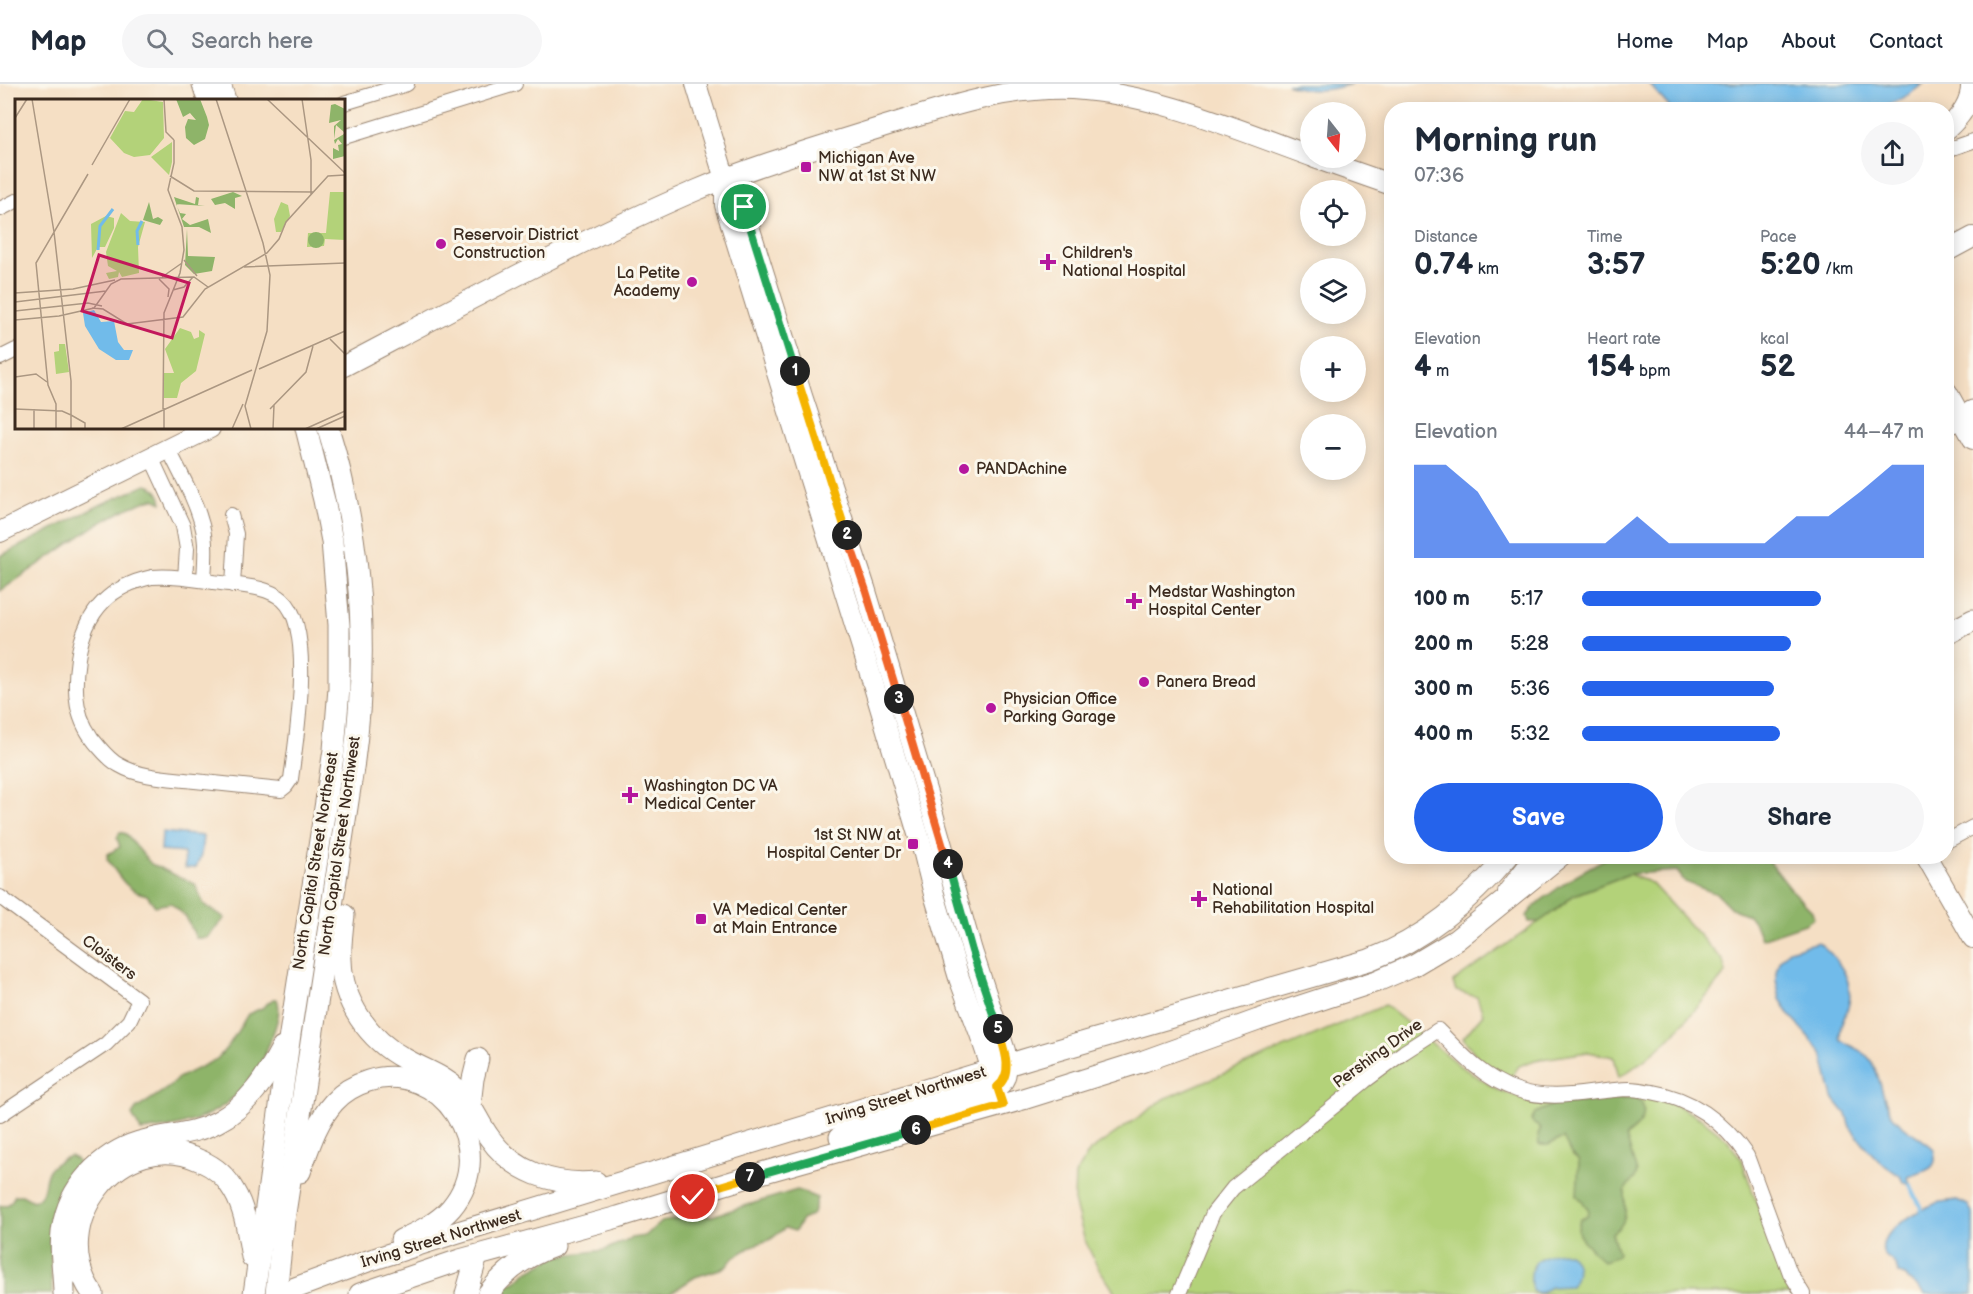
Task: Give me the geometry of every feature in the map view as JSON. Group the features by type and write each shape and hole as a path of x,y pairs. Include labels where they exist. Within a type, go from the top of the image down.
{"main road":[{"path":"203,84 208,99"},
{"path":"219,84 224,99"},
{"path":"466,1294 485,1253 512,1237 999,1082 1005,1051 972,951 946,856 865,588 802,396 744,207 725,179 696,84"},
{"path":"1952,102 1963,84"},
{"path":"1954,120 1967,104 1971,84"},
{"path":"345,365 620,225 699,189 826,145 952,106 1000,94 1040,90 1090,91 1151,100 1300,152"},
{"path":"1954,135 1973,111"},
{"path":"1344,168 1384,182"},
{"path":"1954,247 1973,237"},
{"path":"1960,418 1973,439"},
{"path":"0,532 208,429"},
{"name":"North Capitol Street Northeast","path":"254,1284 334,750 340,668 338,603 332,541 306,429"},
{"name":"North Capitol Street Northwest","path":"277,1294 284,1221 350,791 361,683 360,599 356,557 350,516 328,429"},
{"path":"1954,630 1973,620"},
{"path":"350,791 351,862 341,949 341,969 345,988 358,1015 375,1036 397,1055 436,1073 458,1089 494,1144 529,1172 569,1183 638,1178"},
{"name":"Irving Street Northwest","path":"360,1294 485,1253 700,1192 999,1082 1382,955 1419,936 1450,915 1501,864"},
{"name":"Irving Street Northwest","path":"277,1294 415,1246 638,1178 999,1082 1144,1061 1389,976 1443,949 1496,908 1530,864"},
{"path":"1496,908 1550,864"},
{"path":"1931,864 1973,938"},
{"path":"64,1294 61,1247 64,1222 73,1197 89,1173 111,1154 129,1145 196,1131 232,1112 263,1081 290,1034"},
{"path":"436,1073 478,1059 470,1105"},
{"path":"284,1221 309,1145 320,1120 334,1101 352,1088 380,1079 409,1080 437,1094 460,1120 469,1147 469,1170 465,1183 451,1208 436,1221 412,1235 329,1266 306,1283"},
{"path":"93,1294 80,1270 77,1245 81,1220 87,1204 102,1182 117,1169 134,1160 162,1153 194,1158 209,1165 228,1182 243,1212 254,1284"},
{"path":"488,1294 507,1272 537,1252 665,1213 686,1203 700,1192"}],"street":[{"path":"345,136 515,84"},
{"path":"345,103 401,85"},
{"path":"1954,148 1973,141"},
{"path":"0,209 15,202"},
{"path":"0,358 15,350"},
{"path":"160,452 198,512 203,526 204,580"},
{"path":"160,452 181,518 187,549 185,578"},
{"path":"181,518 198,512"},
{"path":"231,515 236,534 233,585"},
{"path":"158,577 185,578 268,592 280,598 292,612 297,626 302,669 298,728 291,779 281,790 165,777 126,769 108,757 91,738 81,720 75,693 80,649 83,634 101,604 119,589 136,581 158,577"},
{"path":"1954,837 1973,827"},
{"name":"Cloisters","path":"0,897 139,1000 129,1021 106,1044 0,1115"},
{"name":"Pershing Drive","path":"1179,1294 1213,1213 1233,1188 1396,1058 1438,1030 1476,1068 1498,1082 1518,1090 1559,1097 1631,1089 1665,1094 1685,1100 1704,1111 1736,1139 1747,1156 1790,1273 1803,1294"}],"green space":[{"path":"146,485 157,491 162,503 154,499 149,500 98,524 0,591 0,556 102,504"},
{"path":"120,832 126,834 151,864 195,884 204,905 225,918 207,938 196,938 186,917 171,903 155,906 147,895 133,890 123,882 107,859 108,854 120,847 117,838"},
{"path":"1596,864 1771,864 1793,892 1812,911 1814,918 1805,924 1761,939 1755,924 1748,915 1731,908 1717,894 1685,882 1677,871 1629,874 1574,895 1539,922 1529,922 1527,916 1535,905 1576,875"},
{"path":"1629,874 1651,883 1723,961 1726,973 1664,1043 1619,1077 1614,1057 1588,1052 1535,1060 1519,1066 1510,1079 1482,1063 1463,1038 1483,1014 1477,997 1456,991 1453,982 1574,895"},
{"path":"273,999 277,999 279,1008 275,1029 261,1065 236,1095 208,1115 175,1126 141,1131 132,1115 136,1109 168,1088 178,1078 217,1059 229,1045 248,1014 262,1008"},
{"path":"1385,1005 1460,1066 1501,1092 1546,1102 1643,1097 1671,1102 1703,1120 1727,1139 1742,1161 1762,1218 1796,1294 1116,1294 1096,1264 1084,1238 1074,1201 1075,1175 1090,1151 1166,1098"},
{"path":"1635,1099 1642,1103 1644,1114 1637,1126 1626,1136 1637,1173 1626,1188 1625,1218 1612,1233 1618,1253 1615,1257 1603,1261 1583,1240 1578,1230 1580,1220 1588,1215 1589,1210 1577,1195 1579,1161 1571,1154 1563,1138 1548,1145 1539,1145 1538,1134 1541,1128 1531,1121 1535,1113 1554,1104"},
{"path":"70,1156 76,1159 79,1166 63,1191 50,1233 52,1294 0,1294 0,1206 8,1205 15,1195 22,1195 33,1201 38,1198 43,1192 50,1168"},
{"path":"797,1190 817,1198 813,1214 802,1220 795,1231 785,1228 771,1239 752,1246 733,1258 726,1267 695,1277 669,1294 503,1294 505,1285 516,1282 525,1273 556,1256 605,1250 631,1238 645,1236 661,1222 712,1216"}],"water":[{"path":"1287,84 1351,84 1319,90 1303,89"},
{"path":"1649,84 1923,84 1894,102 1665,102"},
{"path":"162,832 203,836 201,855 196,868 185,868 184,853 161,851"},
{"path":"1818,942 1837,961 1849,985 1849,1003 1841,1026 1841,1040 1862,1052 1873,1064 1886,1104 1897,1121 1933,1148 1935,1161 1933,1165 1930,1169 1908,1177 1910,1185 1903,1182 1900,1176 1880,1162 1850,1127 1846,1114 1833,1098 1822,1053 1790,1015 1780,999 1776,980 1779,961 1789,950"},
{"path":"1957,1200 1968,1205 1973,1214 1973,1294 1925,1294 1905,1276 1899,1274 1891,1260 1885,1256 1883,1244 1894,1229 1913,1215 1938,1203"},
{"path":"1562,1252 1575,1261 1577,1271 1571,1286 1551,1287 1540,1293 1532,1291 1531,1274 1535,1263 1553,1253"}],"waterway":[{"path":"1910,1185 1922,1210"}],"place":[{"name":"Michigan Ave NW at 1st St NW","path":"806,167"},
{"name":"Reservoir District Construction","path":"441,244"},
{"name":"Children's National Hospital","path":"1048,262"},
{"name":"La Petite Academy","path":"692,282"},
{"name":"PANDAchine","path":"964,469"},
{"name":"Medstar Washington Hospital Center","path":"1134,601"},
{"name":"Panera Bread","path":"1144,682"},
{"name":"Physician Office Parking Garage","path":"991,708"},
{"name":"Washington DC VA Medical Center","path":"630,795"},
{"name":"1st St NW at Hospital Center Dr","path":"913,844"},
{"name":"National Rehabilitation Hospital","path":"1199,899"},
{"name":"VA Medical Center at Main Entrance","path":"701,919"}],"route":[{"path":"693,1197 700,1192 758,1174 1003,1105 997,1087 1004,1080 1006,1069 1005,1051 972,951 946,856 865,588 802,396 744,207"}]}
